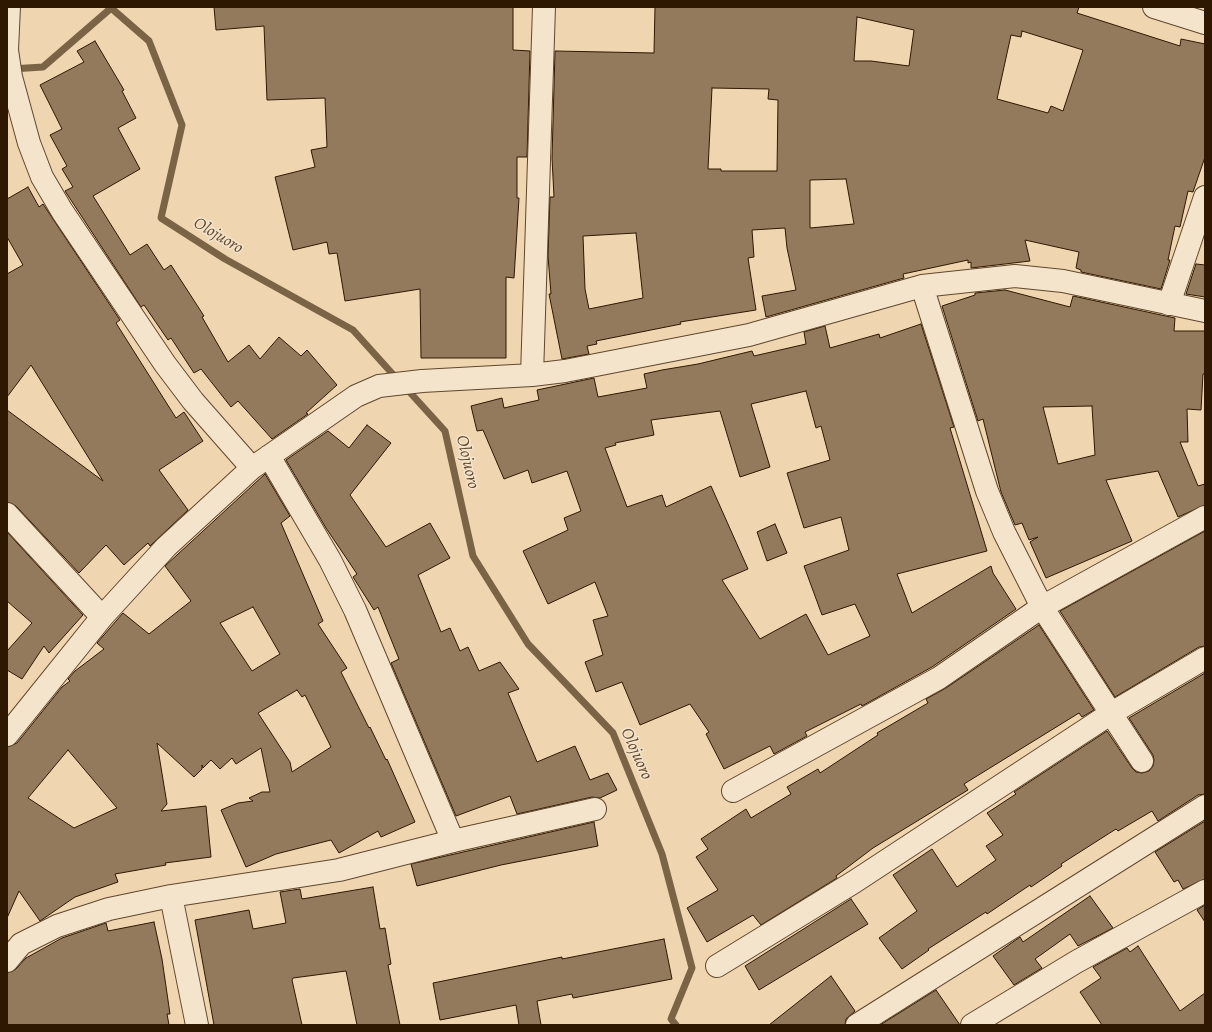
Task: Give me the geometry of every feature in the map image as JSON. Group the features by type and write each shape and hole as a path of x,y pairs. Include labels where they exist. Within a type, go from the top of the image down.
{"street":[{"path":"9,7 8,50 11,77 29,143 42,177 62,211 165,364 193,401 260,462 330,560 355,610 453,841"},
{"path":"532,375 544,7"},
{"path":"1154,7 1205,22"},
{"path":"1170,304 1205,197"},
{"path":"7,734 102,617 166,547 260,462 356,396 379,386 422,381 532,375 566,371 749,335 922,286 1015,276 1062,281 1205,311"},
{"path":"922,286 987,491 1004,532 1042,607 1110,714 1142,761"},
{"path":"7,514 102,617"},
{"path":"733,791 939,678 1042,607 1205,516"},
{"path":"717,966 854,882 1110,714 1205,658"},
{"path":"857,1025 1205,806"},
{"path":"7,961 21,944 57,926 109,909 171,896 339,870 453,841 595,809"},
{"path":"972,1025 1076,962 1205,891"},
{"path":"171,896 196,1025"}],"building":[{"path":"214,7 513,7 513,50 530,51 527,157 517,157 517,198 519,198 514,278 506,277 506,358 421,358 420,289 345,301 337,253 329,254 327,242 293,250 275,177 315,167 311,150 327,147 325,98 267,100 264,26 216,30"},
{"path":"655,7 1079,7 1077,13 1180,46 1181,39 1205,44 1205,157 1193,192 1188,191 1180,227 1175,226 1168,260 1170,260 1161,289 1081,272 1081,270 1076,268 1079,252 1025,240 1030,261 971,268 971,262 968,263 968,260 903,274 904,278 766,317 762,296 796,290 787,248 785,228 752,230 754,257 748,258 756,310 680,322 681,324 596,341 597,344 587,346 589,354 562,359 549,294 551,294 548,256 550,197 554,197 552,158 555,51 654,53","holes":["857,17 914,30 909,66 871,61 854,61","1022,31 1083,50 1063,111 1051,106 1048,113 997,99 1011,35 1021,37","712,88 769,89 768,99 778,100 777,171 721,171 721,169 708,169","846,179 854,224 810,228 810,180","636,233 643,298 589,309 585,289 583,236"]},
{"path":"95,41 124,90 122,91 136,118 118,128 140,169 93,196 130,255 147,244 164,270 171,265 204,316 202,317 228,362 249,345 260,359 279,337 301,356 307,350 337,385 306,413 308,414 272,439 238,401 231,407 201,369 194,373 171,338 168,340 144,305 141,307 65,191 73,187 62,169 67,166 50,135 62,129 40,85 84,62 77,51"},
{"path":"28,187 39,207 43,204 120,320 116,323 176,418 184,412 203,441 159,470 188,510 150,546 148,543 124,565 106,545 79,573 16,506 7,502 7,410 103,481 31,365 7,397 7,274 23,265 7,237 7,199"},
{"path":"1196,264 1205,265 1205,297 1186,294"},
{"path":"1005,290 1070,307 1073,296 1175,318 1174,331 1205,331 1205,374 1203,374 1201,410 1187,409 1188,442 1180,442 1198,486 1205,484 1205,505 1178,517 1158,471 1106,480 1132,541 1046,578 1030,542 1038,537 1029,540 1022,523 1015,525 1001,492 983,419 978,421 942,306 975,295 975,293","holes":["1092,406 1095,455 1058,464 1043,407"]},
{"path":"921,324 954,427 950,428 987,551 897,574 912,613 991,566 993,573 1016,609 932,667 862,706 861,704 805,732 807,736 774,754 770,746 724,769 706,734 709,732 690,704 640,725 622,682 596,692 585,662 603,655 593,620 608,616 595,582 548,604 523,551 568,530 564,518 581,511 567,471 532,483 528,470 504,479 483,430 477,431 471,406 502,398 504,408 539,400 537,390 594,378 598,397 647,388 644,374 698,364 752,351 754,356 806,344 804,332 825,326 830,348 879,334 880,338","holes":["806,391 816,428 821,426 830,460 787,473 804,528 841,517 849,550 804,566 822,615 855,604 870,636 828,655 806,614 760,639 722,580 748,569 711,486 666,507 662,495 627,507 605,448 616,445 615,443 654,435 651,420 720,411 740,477 770,467 751,404"]},
{"path":"367,425 391,443 350,495 386,547 430,523 450,558 418,575 441,632 450,628 460,651 468,647 479,671 500,662 519,689 508,693 537,762 575,746 590,780 608,773 617,790 600,798 592,797 517,814 510,796 456,816 391,663 399,659 378,607 374,610 353,577 357,574 326,528 286,460 328,431 349,448"},
{"path":"265,474 290,516 281,523 323,621 318,624 347,668 341,672 369,728 370,727 386,760 387,759 415,822 381,837 378,831 339,853 331,840 276,854 246,867 221,810 238,803 253,801 249,798 262,792 270,792 261,748 236,764 232,758 220,769 211,760 203,768 202,765 202,769 194,777 157,743 167,804 161,811 206,806 211,857 165,863 166,865 115,874 118,882 75,897 40,921 19,891 7,918 7,747 17,743 62,687 70,681 68,679 75,671 104,649 97,643 123,613 149,634 191,601 165,566","holes":["253,607 280,654 252,671 220,623","297,690 302,697 305,695 331,747 292,772 290,762 258,713","68,750 117,808 74,828 28,798"]},
{"path":"775,524 787,553 767,561 757,532"},
{"path":"1205,531 1205,646 1199,647 1115,697 1060,611"},
{"path":"7,532 83,615 49,653 44,646 22,679 7,670 7,651 32,623 7,601"},
{"path":"1039,625 1094,710 1082,717 1079,713 964,784 968,790 873,848 836,876 837,878 761,925 753,915 707,942 687,908 718,890 696,857 708,849 701,839 746,809 751,818 791,794 787,787 818,769 820,773 878,735 877,733 928,703 926,699 946,688"},
{"path":"1205,673 1205,794 1198,795 1158,821 1152,811 1118,831 1116,829 1061,864 1062,866 1031,887 1030,885 987,914 986,912 928,949 929,950 902,969 879,938 917,911 893,875 932,849 957,887 996,860 986,846 1003,835 987,813 1016,794 1014,792 1107,731 1136,772 1142,773 1149,771 1153,766 1153,755 1129,718"},
{"path":"1205,821 1205,879 1183,889 1178,880 1174,882 1155,852"},
{"path":"594,822 598,846 501,865 417,886 411,864"},
{"path":"373,887 380,929 385,928 391,964 388,965 400,1025 357,1025 346,971 293,978 292,980 302,1025 214,1025 195,920 249,910 253,929 286,923 280,892 300,889 302,899"},
{"path":"1090,896 1113,928 1078,946 1070,934 1035,959 1042,968 1014,985 993,956 1020,937 1023,942"},
{"path":"851,899 868,924 759,990 745,966"},
{"path":"1205,905 1205,922 1197,910"},
{"path":"154,922 162,959 170,1014 167,1014 169,1025 7,1025 7,973 16,969 26,958 62,938 106,923 108,931"},
{"path":"664,939 672,979 573,998 572,994 537,1001 541,1025 519,1025 516,1005 440,1020 433,983 562,957 562,959"},
{"path":"1138,946 1180,1011 1205,993 1205,1025 1102,1025 1080,992 1101,978 1093,967 1127,948 1130,952"},
{"path":"831,976 855,1011 846,1019 845,1025 769,1025"},
{"path":"936,990 960,1025 880,1025"}],"waterway":[{"name":"Olojuoro","path":"110,7 149,41 182,125 161,218 225,259 353,330 398,380"},
{"path":"11,69 43,67 110,9"},
{"name":"Olojuoro","path":"405,387 445,431 473,556 528,644 613,733 662,854 692,968 671,1019 676,1025"}]}
